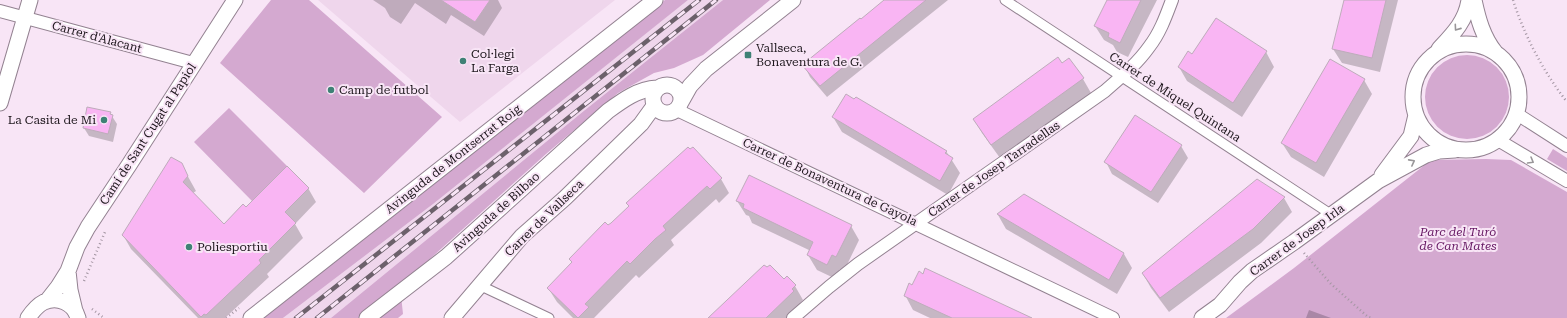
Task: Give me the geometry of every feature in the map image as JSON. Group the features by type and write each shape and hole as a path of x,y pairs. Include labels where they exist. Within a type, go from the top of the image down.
{"street":[{"path":"0,103 30,0"},
{"name":"Camí de Sant Cugat al Papiol","path":"27,316 43,302 47,301 58,287 68,271 77,247 88,227 235,0"},
{"name":"Avinguda de Montserrat Roig","path":"251,318 655,0"},
{"name":"Carrer de Vallseca","path":"452,318 522,236 565,198 641,124 666,107 690,86 706,69 793,0"},
{"name":"Carrer de Miquel Quintana","path":"1005,0 1332,215"},
{"name":"Carrer de Josep Tarradellas","path":"793,318 858,264 1106,91 1150,47 1164,22 1172,0"},
{"path":"1460,150 1446,146 1433,139 1420,124 1416,116 1413,101 1414,86 1417,76 1422,67 1437,53 1458,29 1467,11 1469,0"},
{"path":"1378,181 1426,155 1438,151 1480,148 1498,140 1506,133 1517,114 1519,104 1518,84 1510,66 1495,52 1482,31 1474,0"},
{"name":"Carrer d'Alacant","path":"0,11 194,63"},
{"path":"1437,53 1446,48 1466,44 1486,47 1495,52"},
{"name":"Carrer de Vallseca","path":"664,87 706,69"},
{"path":"664,87 679,92 666,107 653,95 664,87"},
{"name":"Avinguda de Bilbao","path":"367,318 446,257 608,111 637,93 649,89 664,87"},
{"name":"Avinguda de Bilbao","path":"621,102 636,99 646,100 666,107"},
{"name":"Carrer de Bonaventura de Gayola","path":"666,107 916,223 1113,318"},
{"path":"1517,114 1567,146"},
{"path":"1378,181 1411,136 1416,116"},
{"path":"1498,140 1567,181"},
{"name":"Carrer de Josep Irla","path":"1202,318 1220,305 1252,271 1378,181"},
{"name":"Camí de Sant Cugat al Papiol","path":"68,271 70,290 80,313"},
{"path":"479,286 549,318"},
{"path":"47,301 64,301 80,313"}],"path":[{"path":"1513,0 1521,25 1542,66 1567,102"},
{"path":"83,284 107,226"},
{"path":"1294,242 1331,284 1368,317 1372,318"},
{"path":"80,313 104,318"}],"shaded area":[{"name":"Col·legi La Farga","path":"318,0 615,0 460,122"},
{"path":"688,0 723,0 585,110 331,318 283,318 433,204"}],"green space":[{"name":"Camp de futbol","path":"271,0 309,0 442,117 364,193 220,63"},
{"path":"665,0 688,0 433,204 283,318 264,318"},
{"path":"723,0 770,0 703,55 674,68 654,73 618,93 546,154 400,286 403,314 398,318 331,318 585,110"},
{"path":"1467,55 1483,58 1497,67 1506,81 1509,97 1506,113 1497,127 1483,136 1467,139 1451,136 1437,127 1428,113 1425,97 1428,81 1437,67 1451,58"},
{"path":"229,108 287,166 252,201 194,142"},
{"path":"1553,149 1567,158 1567,171 1547,159"},
{"name":"Parc del Turó de Can Mates","path":"1431,160 1511,160 1567,192 1567,318 1226,318 1294,268"}],"building":[{"path":"441,0 490,0 475,22"},
{"path":"884,0 926,0 820,86 802,65"},
{"path":"1107,0 1141,0 1120,43 1108,37 1109,33 1094,26"},
{"path":"1344,0 1386,0 1372,58 1332,49"},
{"path":"1216,18 1267,51 1233,103 1178,67 1188,51 1192,54"},
{"path":"1058,57 1062,63 1069,58 1084,78 991,145 973,119"},
{"path":"1330,59 1365,79 1316,163 1281,143"},
{"path":"846,94 854,99 856,97 947,151 945,153 953,158 940,181 832,117"},
{"path":"87,107 111,112 110,114 113,115 108,134 83,128"},
{"path":"1135,115 1182,145 1151,192 1104,162"},
{"path":"688,147 690,149 693,147 722,178 710,189 707,186 663,226 666,230 630,264 627,261 585,304 589,307 578,318 547,288 572,262 569,259 605,222 608,225 611,223 629,206 626,203"},
{"name":"Poliesportiu","path":"171,157 182,163 188,176 183,182 224,224 243,204 246,207 287,166 309,188 285,212 296,223 259,260 261,263 206,315 204,314 201,317 122,235"},
{"path":"749,175 852,225 836,257 832,255 827,265 807,255 813,242 743,208 744,204 736,201"},
{"path":"1257,179 1285,197 1253,229 1160,298 1142,273"},
{"path":"1024,194 1124,253 1109,280 997,214"},
{"path":"764,265 767,267 770,265 784,279 787,276 796,285 792,289 794,291 766,318 708,318"},
{"path":"925,268 1032,318 952,318 904,296 909,283 912,285 919,271 923,274"}],"railway":[{"path":"296,318 699,0"},
{"path":"317,318 716,0"}],"place":[{"name":"Vallseca, Bonaventura de G.","path":"748,55"},
{"name":"Col·legi La Farga","path":"463,61"},
{"name":"Camp de futbol","path":"331,90"},
{"name":"La Casita de Mi","path":"104,120"},
{"name":"Poliesportiu","path":"189,247"}]}
